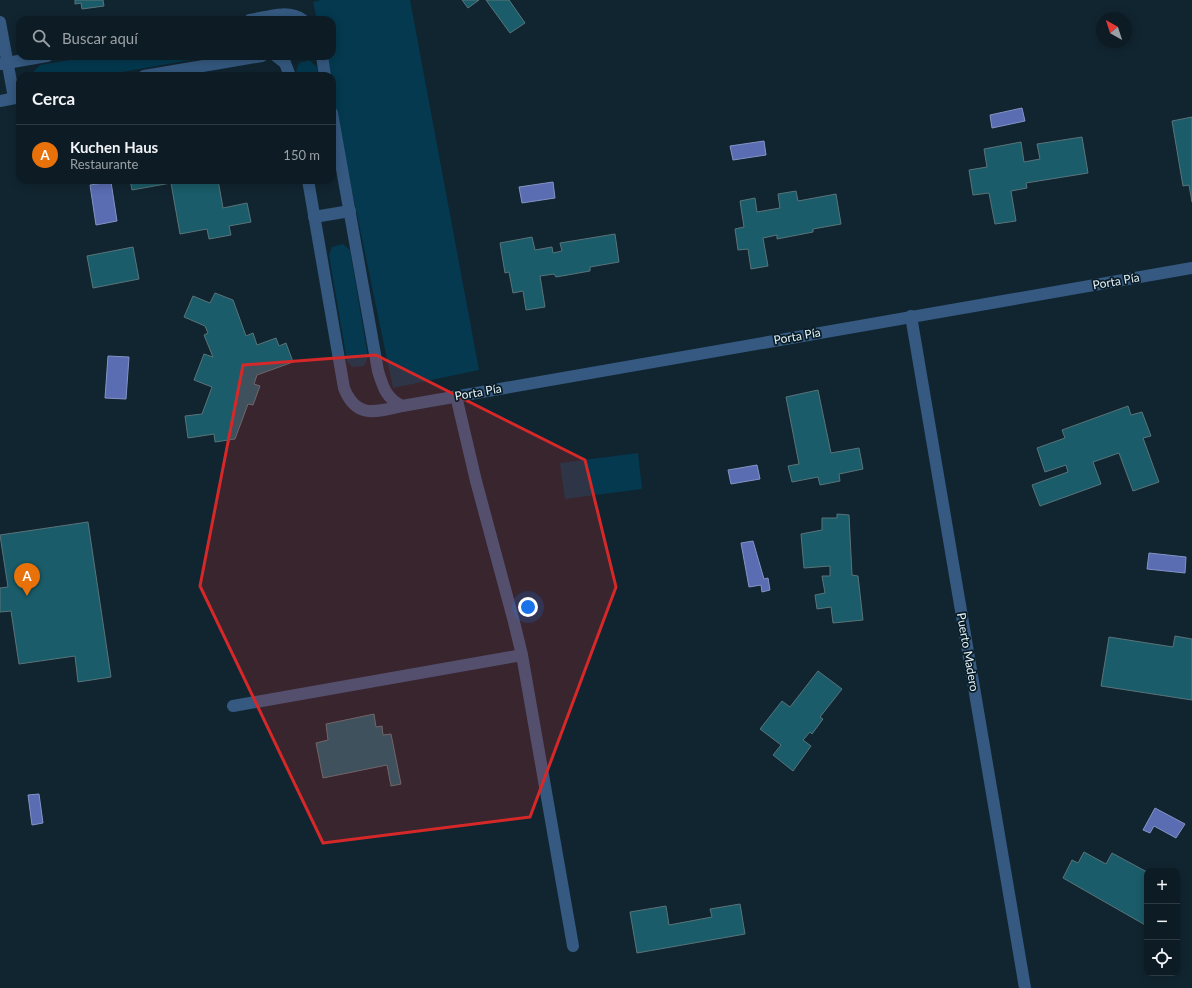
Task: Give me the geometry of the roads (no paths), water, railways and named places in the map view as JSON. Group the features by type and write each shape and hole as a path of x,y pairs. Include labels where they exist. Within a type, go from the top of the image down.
{"street":[{"path":"0,22 4,64 16,95"},
{"path":"4,64 26,60"},
{"path":"168,72 238,60"},
{"path":"282,60 288,72"},
{"path":"323,60 325,72"},
{"path":"0,101 16,98"},
{"path":"336,135 378,371 385,390 389,396 394,402 402,406"},
{"name":"Porta Pía","path":"309,184 344,388 347,396 359,408 377,412 456,396 1192,268"},
{"path":"314,217 350,212"},
{"name":"Puerto Madero","path":"910,316 1025,988"},
{"path":"456,396 476,481 522,655 573,946"},
{"path":"233,706 522,655"}],"water":[{"path":"1022,108 1025,121 992,128 990,115"},
{"path":"764,141 766,155 733,160 730,146"},
{"path":"553,182 555,198 522,203 519,187"},
{"path":"111,184 117,221 96,225 90,185"},
{"path":"108,356 129,357 126,399 105,398"},
{"path":"757,465 760,479 731,484 728,470"},
{"path":"753,541 764,579 768,578 770,590 762,592 761,585 749,587 741,543"},
{"path":"1149,553 1186,557 1185,573 1147,569"},
{"path":"39,794 43,823 32,825 28,795"},
{"path":"1155,808 1185,824 1176,838 1154,826 1150,833 1143,830"}],"place":[{"name":"Kuchen Haus","path":"27,596"}]}
